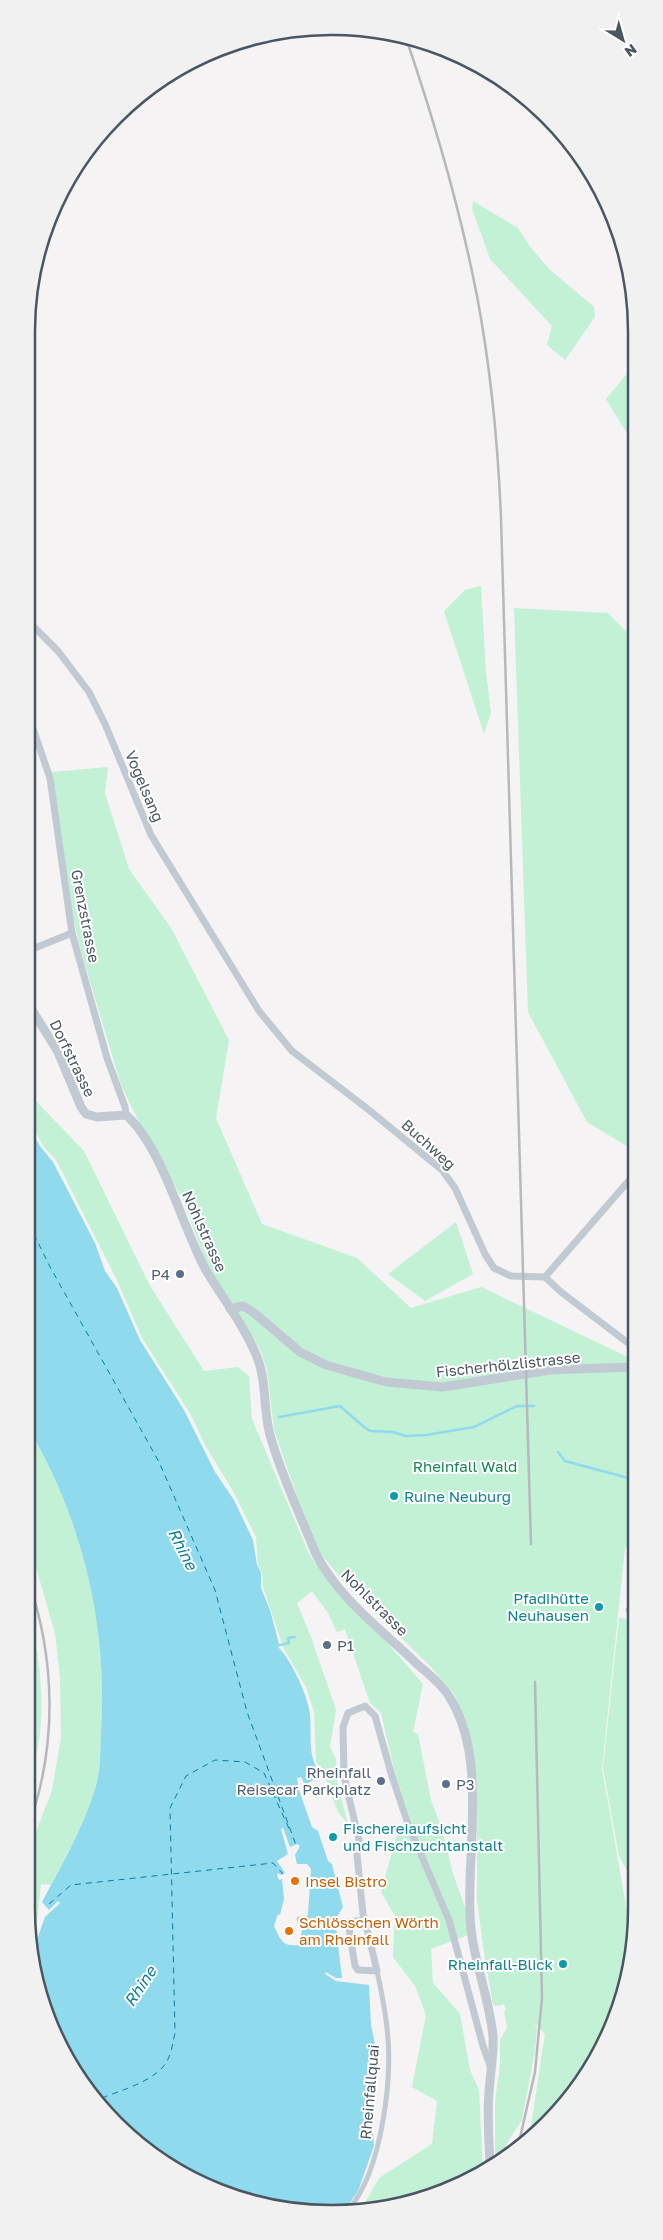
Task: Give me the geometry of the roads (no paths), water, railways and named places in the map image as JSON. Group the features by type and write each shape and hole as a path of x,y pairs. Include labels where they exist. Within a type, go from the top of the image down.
{"street":[{"name":"Vogelsang","path":"35,628 58,651 89,692 105,724 151,835 229,963"},
{"name":"Grenzstrasse","path":"35,734 50,778 72,932 107,1058 126,1106 126,1115"},
{"path":"35,948 72,932"},
{"name":"Buchweg","path":"229,963 259,1011 292,1051 442,1170 455,1188 485,1254 494,1268 506,1274 517,1276 545,1277"},
{"name":"Dorfstrasse","path":"35,1013 58,1052 81,1107 86,1114 98,1117 126,1115"},
{"name":"Nohlstrasse","path":"126,1115 138,1126 152,1151 175,1197 206,1270 257,1357 262,1375 266,1414 273,1444 323,1568 342,1592 444,1690 454,1704 462,1725 472,1780 470,1916 476,1958 492,2034 492,2070 488,2117 490,2159"},
{"path":"628,1182 545,1277 561,1292 628,1343"},
{"name":"Fischerhölzlistrasse","path":"230,1310 243,1306 253,1312 300,1352 326,1365 386,1382 443,1387 550,1370 628,1367"},
{"name":"Rheinfallquai","path":"352,2204 363,2187 378,2147 382,2125 388,2056 387,2029 377,1971 365,1920 357,1856 359,1840 344,1776 343,1727 348,1713 365,1706 376,1716 391,1773 408,1824 449,1920 483,2046 492,2070"},
{"path":"300,1919 348,1922 365,1920"},
{"path":"348,1922 356,1968 377,1971"}],"water":[{"name":"Rhine","path":"35,1137 53,1162 65,1185 95,1243 105,1271 117,1288 140,1340 184,1410 215,1472 234,1500 253,1540 257,1565 261,1572 261,1588 270,1610 279,1644 278,1647 293,1669 309,1706 311,1751 319,1771 312,1781 305,1785 301,1777 297,1778 299,1790 312,1827 318,1831 328,1861 332,1864 343,1907 337,1917 332,1917 332,1925 336,1927 342,1978 336,1978 326,1972 325,1974 336,1981 369,1985 371,2025 377,2054 372,2118 374,2146 358,2191 349,2204 312,2204 255,2195 200,2174 167,2155 151,2144 122,2118 96,2089 75,2057 58,2022 45,1985 37,1939 45,1917 60,1903 58,1901 49,1910 42,1902 78,1833 97,1782 100,1761 102,1693 100,1654 88,1575 64,1499 35,1441","holes":["283,1828 290,1847 297,1844 300,1846 295,1855 297,1864 307,1864 311,1869 308,1914 303,1925 299,1945 289,1945 283,1942 274,1926 278,1914 280,1915 284,1899 282,1879 279,1880 277,1875 278,1873 281,1875 285,1873 277,1861 288,1854 281,1829"]}],"waterway":[{"path":"279,1417 340,1406 370,1431 393,1432 406,1436 426,1435 474,1427 517,1406 534,1406"},
{"path":"558,1452 565,1461 628,1478"},
{"path":"276,1646 289,1643 288,1638 295,1637"}],"railway":[{"path":"408,45 446,166 463,231 477,296 490,379 496,435 501,518 531,1544"},
{"path":"35,1601 44,1639 49,1703 44,1767 35,1805"},
{"path":"520,2137 535,2072 542,1998 535,1682"}],"place":[{"name":"P4","path":"180,1274"},
{"name":"Ruine Neuburg","path":"394,1496"},
{"name":"Pfadihütte Neuhausen","path":"599,1607"},
{"name":"P1","path":"327,1645"},
{"name":"Rheinfall Reisecar Parkplatz","path":"381,1781"},
{"name":"P3","path":"446,1784"},
{"name":"Fischereiaufsicht und Fischzuchtanstalt","path":"333,1837"},
{"name":"Insel Bistro","path":"295,1881"},
{"name":"Schlösschen Wörth am Rheinfall","path":"289,1931"},
{"name":"Rheinfall-Blick","path":"563,1964"}],"park label":[{"name":"Rheinfall Wald","path":"465,1466"}]}
